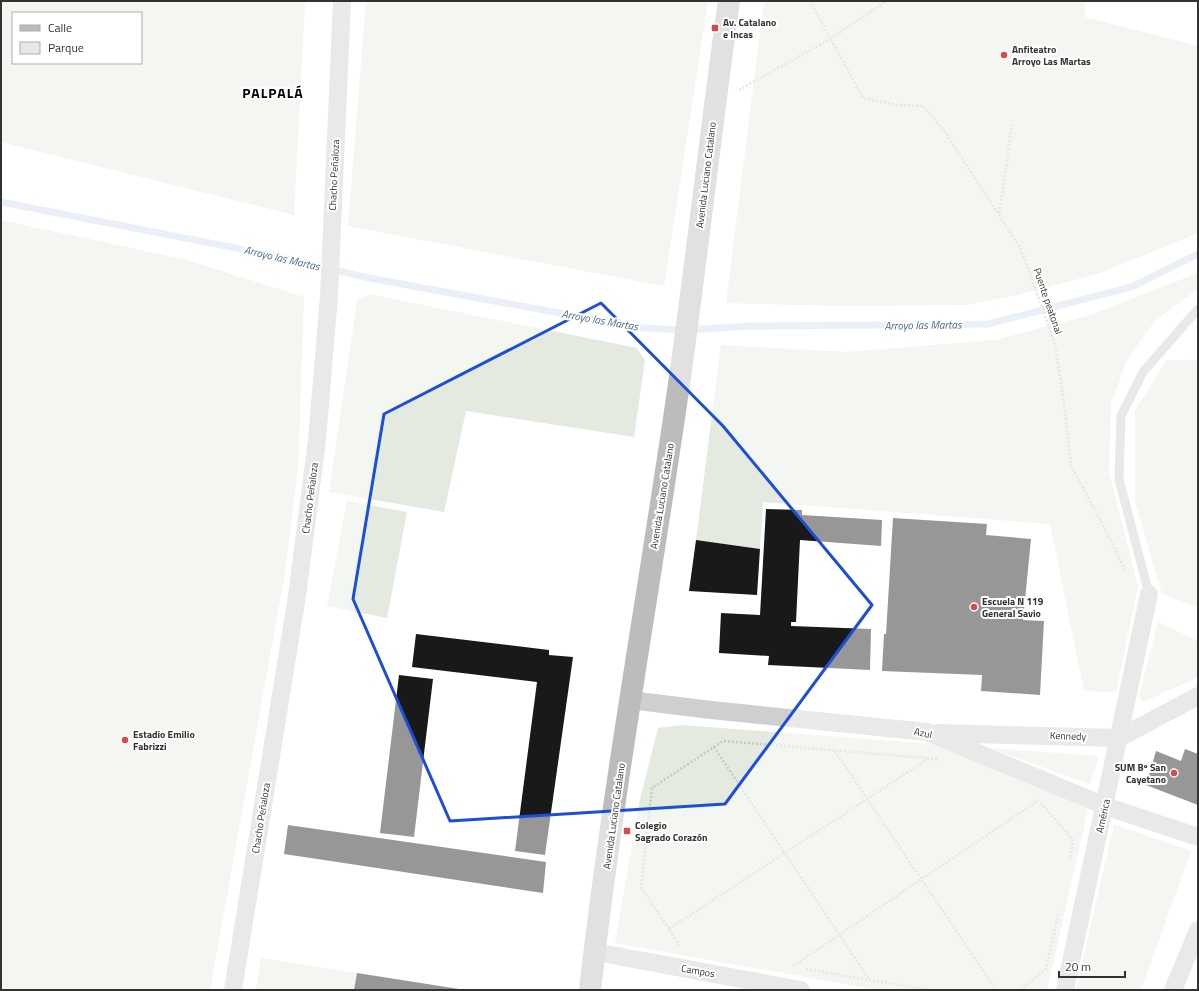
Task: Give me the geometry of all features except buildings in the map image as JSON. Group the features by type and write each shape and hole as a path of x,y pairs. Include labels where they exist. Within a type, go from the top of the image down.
{"main road":[{"name":"Avenida Luciano Catalano","path":"590,990 594,952 630,700 679,385 714,104 730,1"}],"street":[{"name":"Chacho Peñaloza","path":"233,990 297,596 317,440 329,296 342,1"},
{"name":"América","path":"1065,990 1149,594"},
{"name":"Kennedy","path":"927,732 1119,738 1198,696"},
{"name":"Azul","path":"630,700 710,710 927,732 1105,806 1198,837"},
{"path":"1173,990 1198,930"},
{"name":"Campos","path":"594,952 801,990"}],"lane":[{"path":"1149,594 1119,479 1121,416 1143,372 1198,309"}],"path":[{"path":"810,1 830,39"},
{"path":"714,104 830,39 886,1"},
{"name":"Puente peatonal","path":"830,39 863,98 897,105 923,106 943,129 1019,246 1026,262 1054,345 1063,396 1071,466 1104,527 1129,579"},
{"path":"998,214 1006,169 1012,121"},
{"path":"679,947 641,887 652,788 723,741 944,760"},
{"path":"714,747 869,980"},
{"path":"835,751 996,990"},
{"path":"669,929 928,759"},
{"path":"1032,797 1039,800 1073,840 1070,862"},
{"path":"929,990 793,966 1039,800"},
{"path":"1020,990 1046,969 1060,906"}],"highlighted area":[{"path":"601,303 723,426 872,605 725,804 450,821 353,599 384,414"}],"green space":[{"path":"1,1 305,1 294,215 1,142"},
{"path":"366,1 708,1 664,286 348,226"},
{"path":"764,1 1085,1 1085,17 1198,46 1198,233 1100,273 1018,295 965,305 846,306 726,303"},
{"name":"Estadio Emilio Fabrizzi","path":"1,220 187,260 304,297 298,467 285,572 210,990 1,990"},
{"path":"1198,273 1198,289 1154,322 1127,360 1111,404 1109,472 1138,586 1116,692 1084,691 1050,524 763,502 760,549 696,540 721,345 846,352 995,340 1091,315"},
{"path":"369,294 637,348 645,360 634,437 466,411 444,512 329,492 357,301"},
{"path":"1167,360 1198,360 1198,607 1162,594 1135,501 1135,410"},
{"path":"347,501 407,512 387,618 327,606"},
{"path":"1158,622 1198,641 1198,677 1143,702 1139,697"},
{"path":"682,725 935,744 1088,809 1047,990 877,990 615,943 640,799 658,728"},
{"path":"989,748 1099,756 1090,784"},
{"path":"1114,824 1191,851 1141,990 1076,990"},
{"path":"261,958 357,973 354,990 256,990"}],"waterway":[{"name":"Arroyo las Martas","path":"1,202 266,254 369,278 642,328 686,330 752,326 988,324 1131,287 1198,254"}],"place":[{"name":"Av. Catalano e Incas","path":"715,28"},
{"name":"Anfiteatro Arroyo Las Martas","path":"1004,55"},
{"name":"Escuela N 119 General Savio","path":"974,607"},
{"name":"Estadio Emilio Fabrizzi","path":"125,740"},
{"name":"SUM Bº San Cayetano","path":"1174,773"},
{"name":"Colegio Sagrado Corazón","path":"627,831"}],"district":[{"name":"PALPALÁ","path":"273,92"}]}
